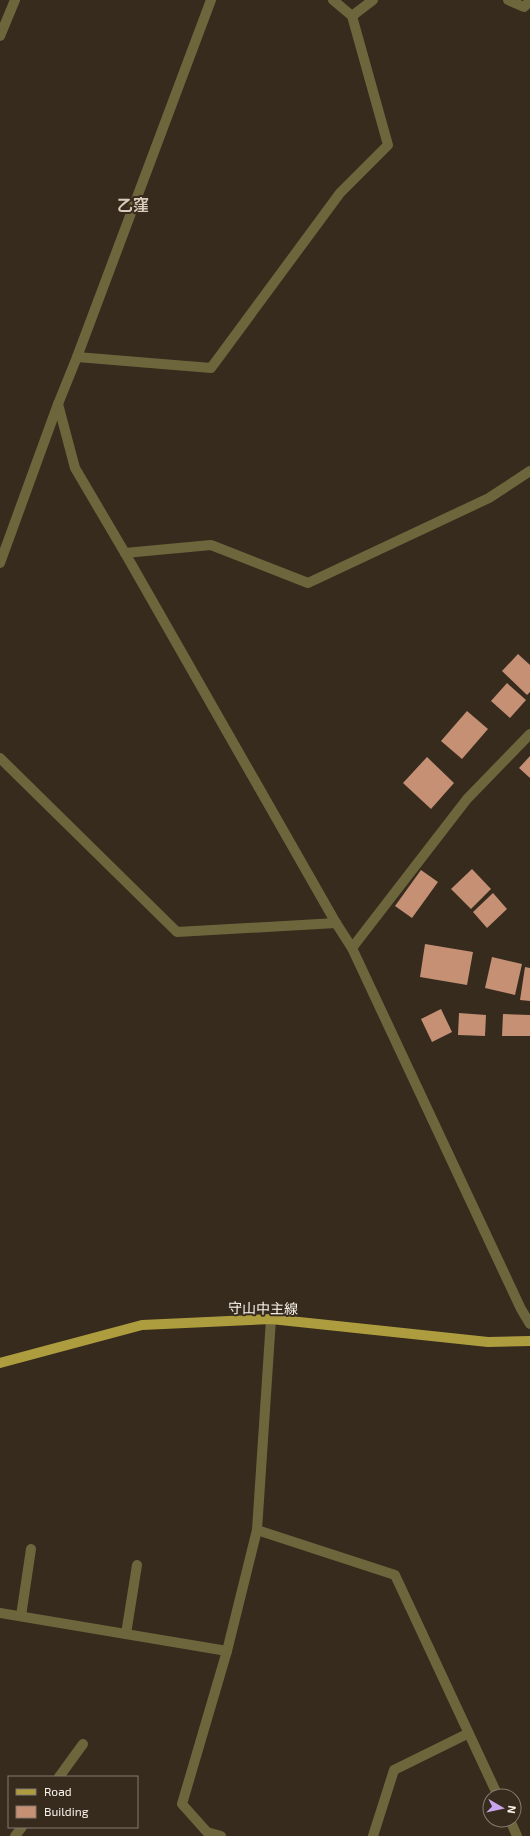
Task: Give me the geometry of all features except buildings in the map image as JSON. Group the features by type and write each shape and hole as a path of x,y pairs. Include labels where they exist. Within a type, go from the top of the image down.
{"main road":[{"name":"守山中主線","path":"0,1363 142,1325 271,1319 488,1342 530,1341"}],"street":[{"path":"0,36 15,0"},
{"path":"0,563 58,404 211,0"},
{"path":"77,357 211,368 340,193 388,145 352,16 333,0"},
{"path":"352,16 373,0"},
{"path":"508,0 528,8"},
{"path":"58,404 75,468 336,923 352,948 521,1309 530,1324"},
{"path":"125,553 211,545 308,583 489,498 530,471"},
{"path":"352,948 467,799 530,734"},
{"path":"0,758 177,932 336,923"},
{"path":"221,1836 207,1832 182,1804 227,1651 257,1530 271,1319"},
{"path":"257,1530 395,1575 494,1788"},
{"path":"21,1616 31,1549"},
{"path":"126,1634 136,1565"},
{"path":"0,1613 227,1651"},
{"path":"373,1836 394,1770 468,1734"},
{"path":"60,1776 83,1744"},
{"path":"15,1836 21,1828"}],"district":[{"name":"乙窪","path":"133,204"}]}
